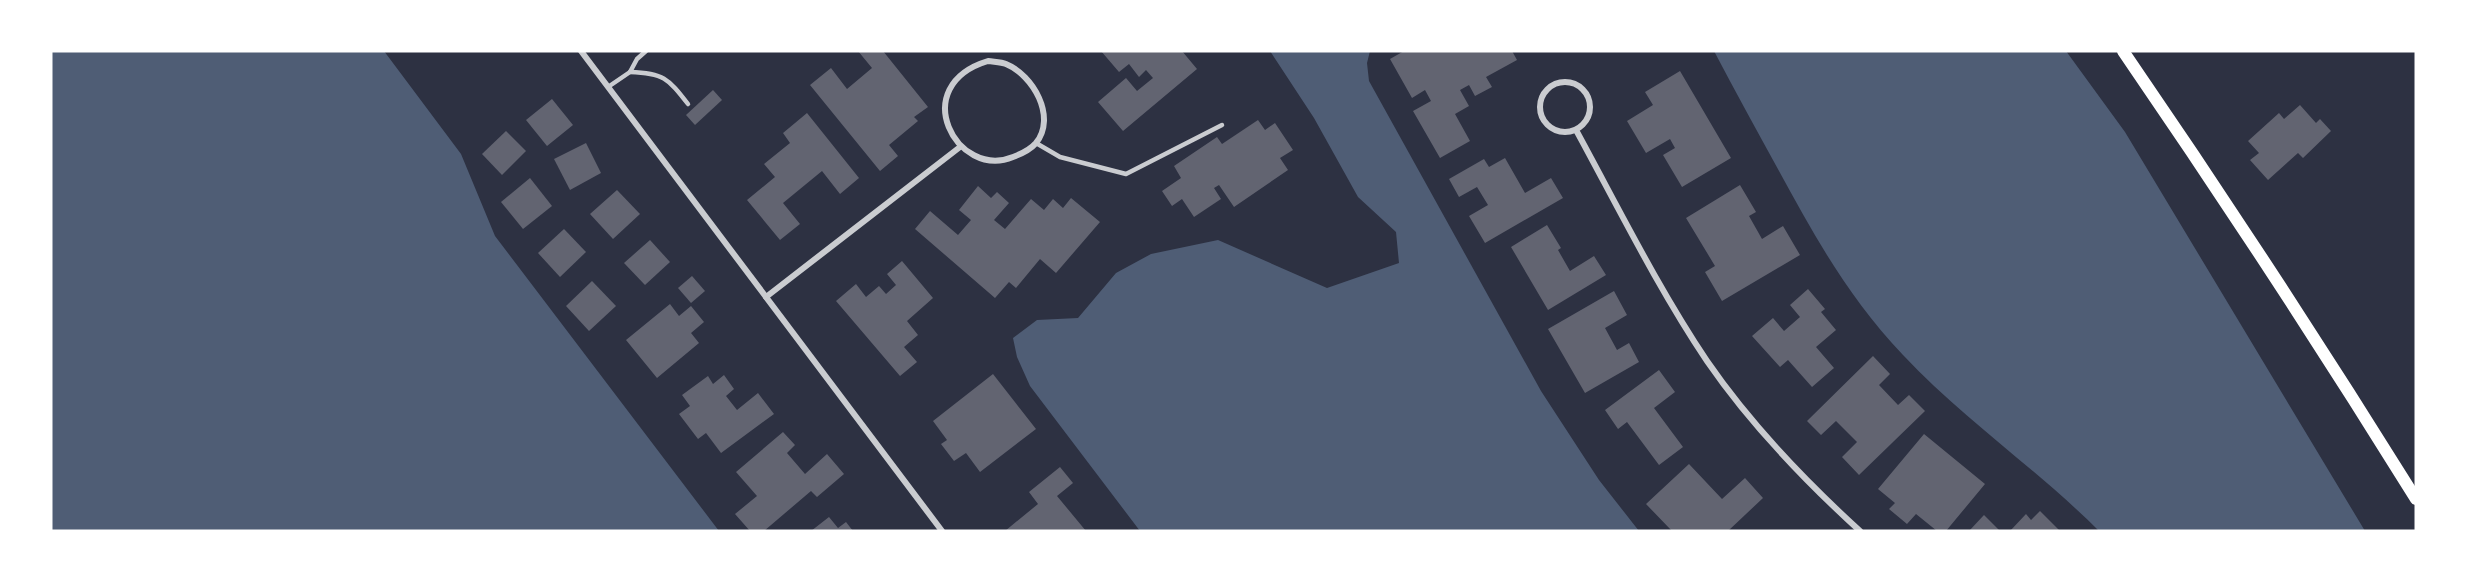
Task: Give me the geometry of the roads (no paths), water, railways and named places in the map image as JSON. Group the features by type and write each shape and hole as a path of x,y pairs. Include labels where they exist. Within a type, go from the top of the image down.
{"main road":[{"path":"2123,51 2294,307 2416,500"}],"street":[{"path":"581,51 942,531"},
{"path":"988,61 1005,63 1017,71 1038,96 1044,111 1044,127 1036,142 1023,153 1008,159 991,161 975,157 960,147 953,136 944,105 948,89 958,76 972,66 988,61"},
{"path":"1557,83 1574,83 1586,94 1590,110 1583,125 1576,130 1568,133 1552,130 1541,117 1540,101 1544,93 1557,83"},
{"path":"1576,130 1686,328 1708,363 1758,428 1808,483 1860,531"},
{"path":"766,297 960,147"}],"lane":[{"path":"608,87 630,72 637,59 646,51"},
{"path":"630,72 656,73 665,77 688,104"},
{"path":"1036,142 1060,157 1126,174 1222,124"}],"water":[{"path":"51,51 384,51 461,154 495,236 719,531 51,531"},
{"path":"1270,51 1370,51 1367,63 1369,81 1541,391 1599,480 1639,531 1140,531 1030,386 1017,357 1013,338 1037,320 1078,318 1116,273 1151,254 1218,240 1327,288 1399,263 1396,232 1358,197 1314,118"},
{"path":"1714,51 2066,51 2125,132 2365,531 2099,531 2051,486 1950,401 1903,355 1866,312 1806,220"}]}
